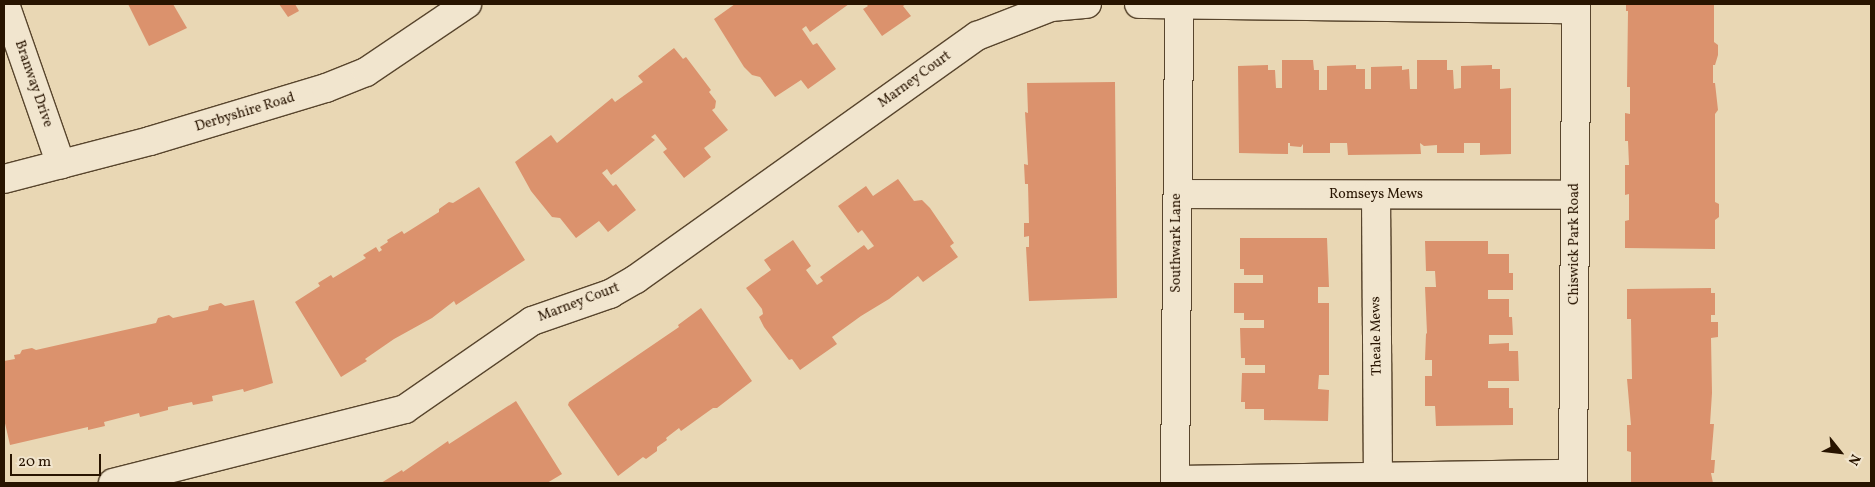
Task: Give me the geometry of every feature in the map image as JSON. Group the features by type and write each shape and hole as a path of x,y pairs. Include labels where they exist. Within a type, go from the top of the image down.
{"street":[{"name":"Branway Drive","path":"5,4 61,164"},
{"name":"Derbyshire Road","path":"4,179 150,142 326,88 366,72 467,4"},
{"name":"Marney Court","path":"113,483 405,409 532,321 610,294 636,279 977,36 1051,7 1088,4"},
{"path":"1139,4 1576,7"},
{"name":"Southwark Lane","path":"1176,482 1179,4"},
{"name":"Chiswick Park Road","path":"1573,479 1576,7"},
{"name":"Romseys Mews","path":"1178,194 1575,195"},
{"name":"Theale Mews","path":"1376,195 1378,477"},
{"path":"1176,482 1378,477 1573,479"}],"building":[{"path":"128,4 173,4 187,28 149,46"},
{"path":"279,4 295,4 299,11 288,17"},
{"path":"735,4 849,4 810,32 806,26 802,29 813,45 817,43 836,69 808,89 801,80 775,97 760,77 752,75 744,67 714,19"},
{"path":"866,4 906,4 903,6 911,16 882,36 863,9 868,6"},
{"path":"1626,4 1714,4 1714,42 1718,45 1718,55 1715,65 1713,65 1713,83 1715,83 1718,110 1715,114 1715,202 1719,204 1719,217 1715,220 1715,249 1625,248 1625,221 1629,220 1629,194 1625,195 1625,165 1629,165 1628,141 1625,141 1625,113 1630,114 1630,87 1627,87 1628,11 1626,11"},
{"path":"674,48 683,59 686,57 711,90 709,92 716,101 715,108 712,110 728,130 704,148 711,157 684,178 663,152 667,149 655,134 651,137 655,140 611,175 607,169 602,173 613,186 616,184 636,210 608,232 599,221 576,238 560,218 552,217 531,191 515,162 551,135 557,143 612,98 615,102 643,82 638,76"},
{"path":"1282,60 1313,60 1314,70 1319,70 1319,90 1327,90 1327,66 1356,65 1356,69 1365,69 1365,89 1371,89 1371,67 1402,66 1402,70 1409,69 1410,89 1417,89 1417,60 1447,60 1447,70 1453,70 1454,89 1461,88 1461,66 1492,65 1492,69 1500,69 1500,89 1511,88 1511,154 1480,155 1480,143 1464,143 1464,153 1437,153 1437,145 1424,146 1420,143 1421,154 1348,155 1347,143 1330,143 1330,153 1303,153 1303,144 1301,147 1290,146 1290,143 1288,143 1288,154 1239,153 1238,66 1268,65 1268,70 1275,70 1276,88 1282,88"},
{"path":"1115,82 1117,298 1029,301 1026,247 1029,247 1029,236 1024,237 1024,223 1029,223 1028,184 1025,184 1024,164 1028,165 1025,112 1028,113 1027,83"},
{"path":"898,179 914,201 922,200 930,208 954,243 950,246 958,257 923,282 918,276 889,299 861,316 832,337 837,344 800,370 792,359 789,360 764,327 759,317 763,314 762,309 746,288 771,270 764,260 793,240 811,266 806,270 817,285 823,281 820,277 864,245 868,250 874,246 862,230 858,233 838,206 866,186 873,196"},
{"path":"479,187 525,260 456,305 454,301 432,318 394,339 365,359 367,361 341,377 295,302 320,286 318,283 331,275 333,278 366,258 363,255 376,247 379,252 382,250 380,247 388,242 387,240 402,231 404,234 439,212 439,209 449,202 453,203"},
{"path":"1240,238 1327,238 1329,287 1318,287 1318,303 1329,303 1329,375 1319,375 1318,389 1329,390 1328,421 1264,420 1264,409 1245,409 1245,402 1241,402 1242,373 1265,373 1265,365 1245,365 1245,358 1241,358 1240,328 1264,328 1264,320 1244,320 1244,313 1234,313 1234,283 1263,283 1263,275 1244,275 1244,269 1240,269"},
{"path":"1425,241 1488,241 1488,254 1509,254 1509,273 1513,273 1513,290 1488,290 1488,299 1509,299 1509,317 1512,317 1513,335 1489,335 1489,344 1509,343 1509,351 1518,351 1519,381 1488,381 1488,388 1509,388 1509,408 1513,408 1513,425 1436,426 1435,406 1425,406 1425,376 1432,376 1432,360 1425,360 1427,333 1425,287 1436,287 1435,271 1426,271"},
{"path":"1711,288 1711,293 1715,293 1715,315 1711,315 1711,322 1718,322 1718,337 1711,338 1712,393 1710,424 1714,424 1711,460 1715,460 1714,473 1711,473 1713,483 1631,483 1631,452 1627,451 1627,425 1631,425 1627,379 1632,379 1631,319 1627,319 1627,289"},
{"path":"254,300 273,383 244,392 243,389 212,396 213,401 193,405 192,402 168,407 168,410 140,417 139,413 104,422 105,426 88,430 88,427 10,445 4,419 4,361 15,359 14,355 20,354 22,350 32,348 36,350 156,323 158,318 169,315 173,318 208,310 209,306 221,303 225,306"},
{"path":"701,308 752,381 717,408 713,408 681,431 679,428 657,447 657,451 646,459 643,457 618,476 568,405 569,402 679,327 678,325"},
{"path":"516,401 562,474 547,483 381,483 402,470 403,472 448,441 449,444"}]}
